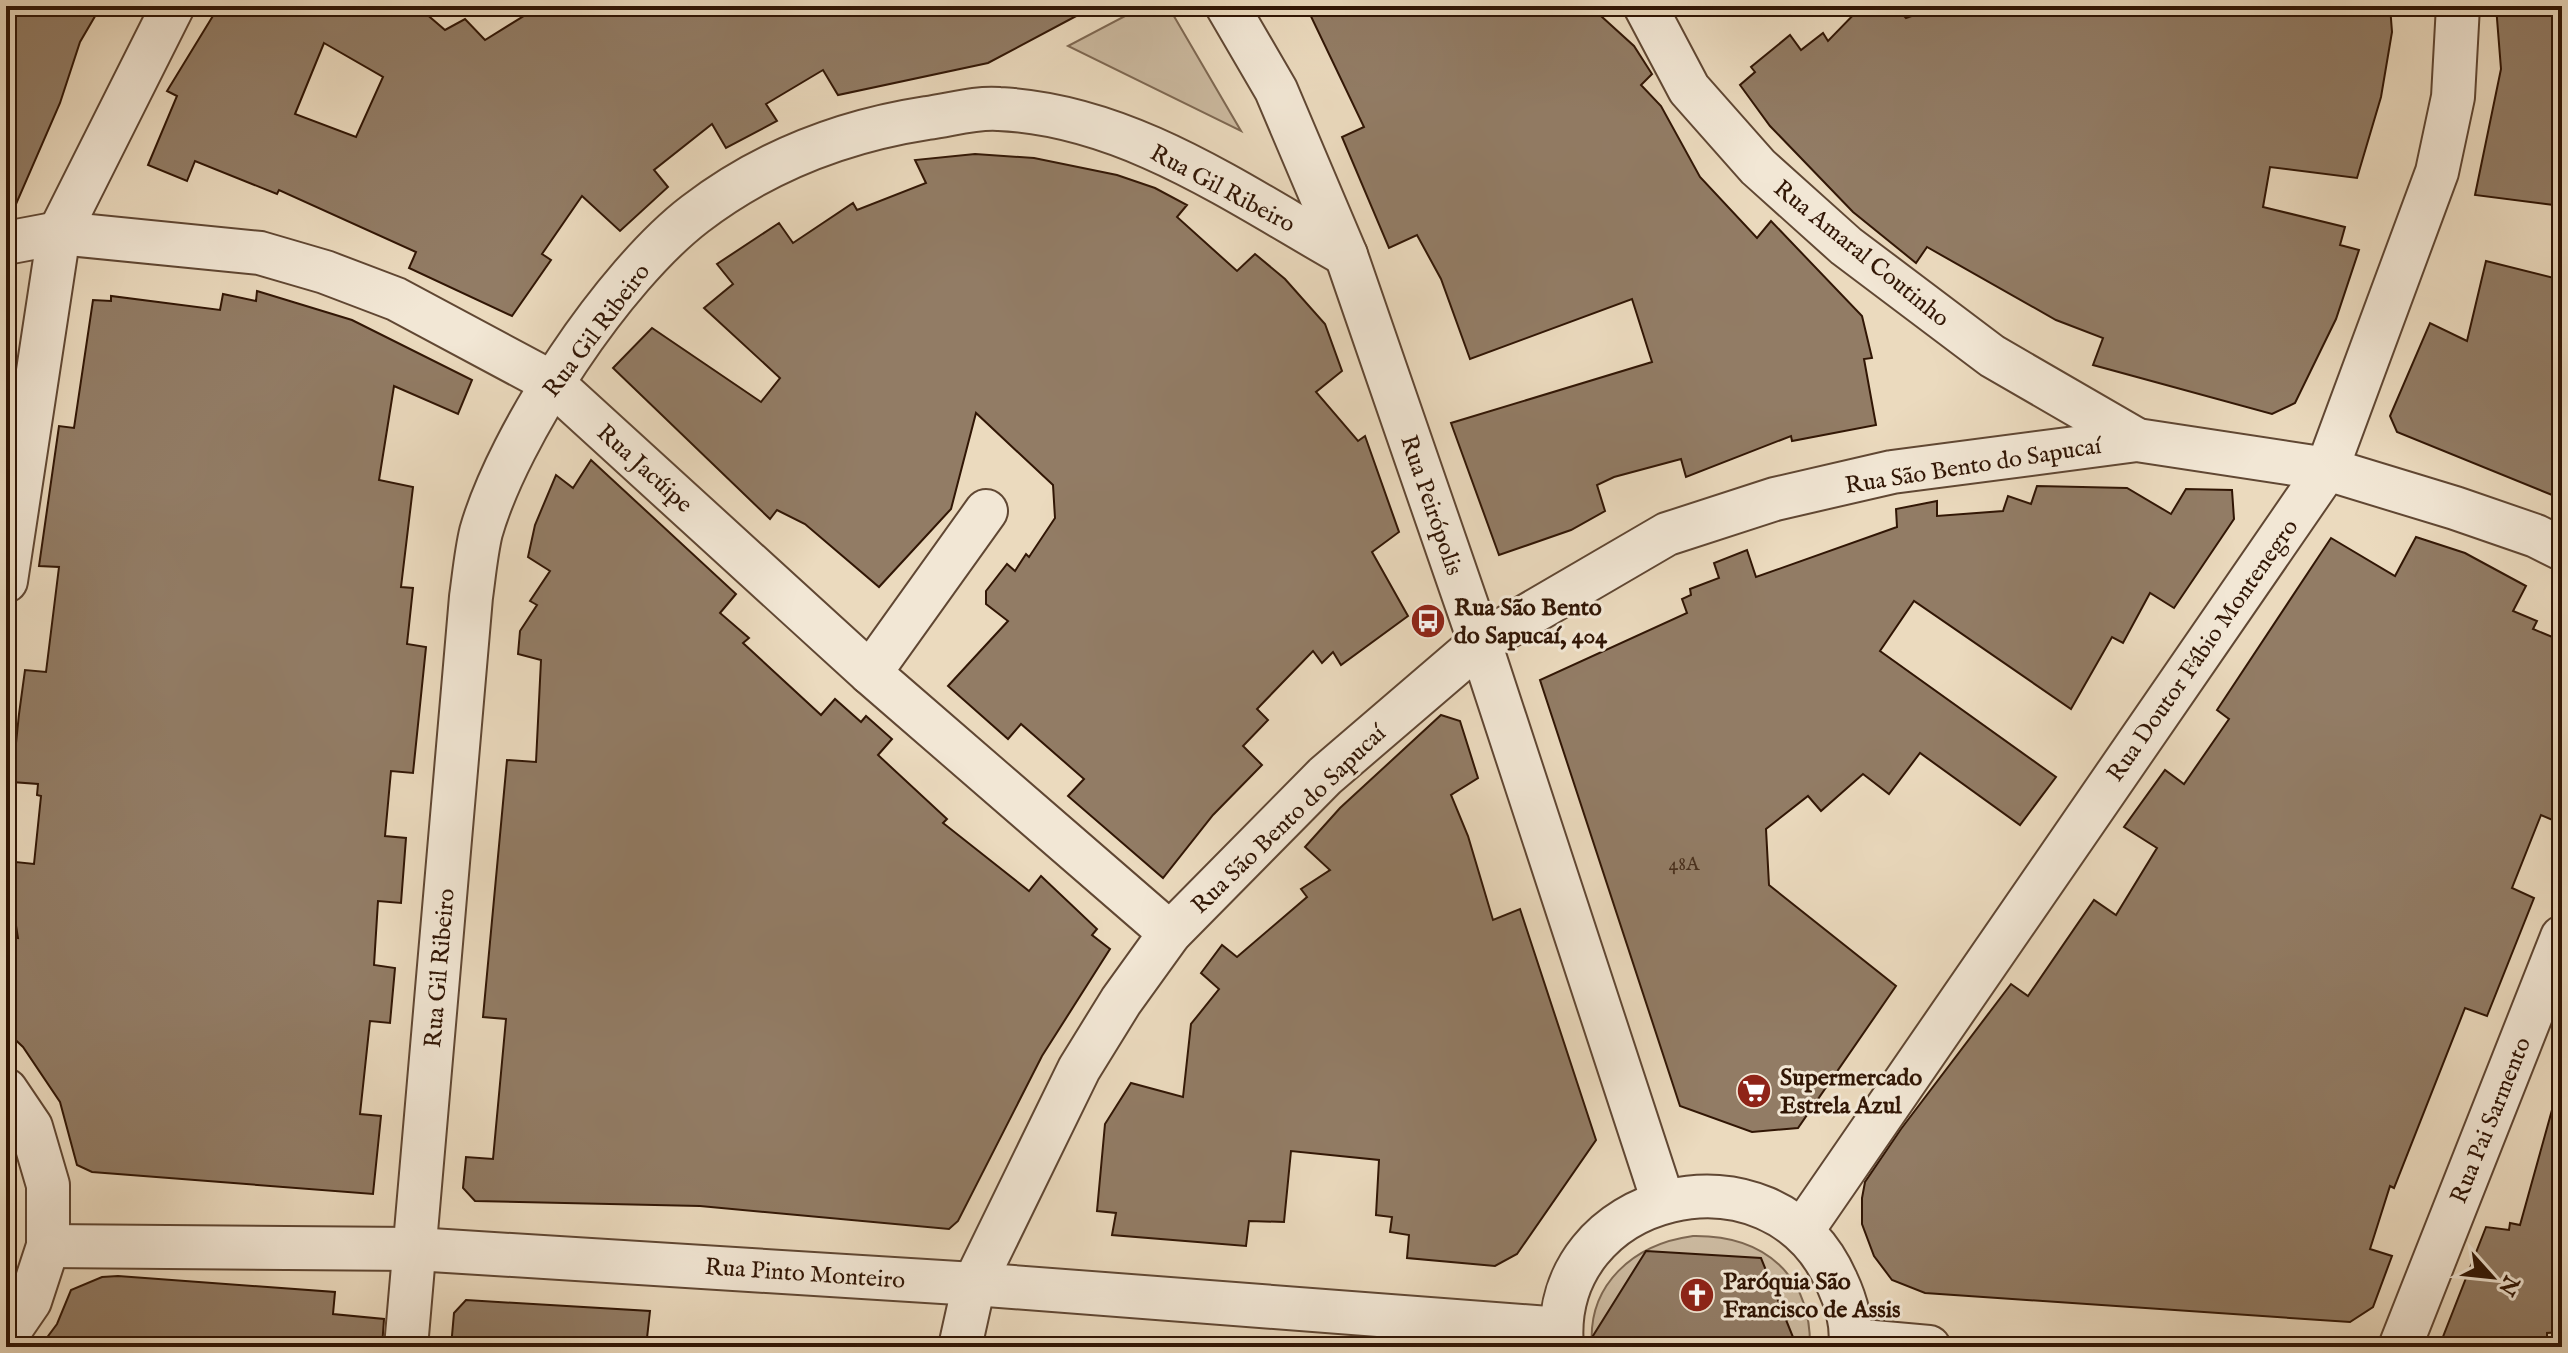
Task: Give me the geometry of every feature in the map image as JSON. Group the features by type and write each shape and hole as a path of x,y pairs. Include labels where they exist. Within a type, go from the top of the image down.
{"street":[{"path":"6,581 59,233 173,6"},
{"name":"Rua Peirópolis","path":"1227,6 1276,90 1346,255 1480,643 1663,1201"},
{"name":"Rua Amaral Coutinho","path":"1645,6 1689,89 1758,167 1835,236 1992,356 2137,440"},
{"name":"Rua Doutor Fábio Montenegro","path":"1802,1231 2327,469 2437,172 2453,97 2458,6"},
{"name":"Rua Gil Ribeiro","path":"406,1347 471,597 479,545 505,472 551,382 635,273 694,215 770,167 828,142 893,124 997,108 1052,116 1113,132 1172,156 1346,255"},
{"name":"Rua Jacúipe","path":"6,243 59,233 260,253 325,272 396,299 551,382 870,673 1170,933"},
{"name":"Rua São Bento do Sapucaí","path":"960,1347 974,1284 1079,1069 1121,1001 1170,933 1325,776 1480,643 1667,534 1775,499 1892,472 2137,440 2327,469 2455,508 2536,536 2562,549"},
{"path":"870,673 986,511"},
{"name":"Rua Pai Sarmento","path":"2400,1347 2562,937"},
{"path":"6,1090 31,1127 48,1185 48,1246 30,1301 6,1336"},
{"path":"1561,1338 1571,1287 1593,1249 1624,1220 1663,1201 1713,1194 1761,1205 1802,1231 1829,1262 1845,1300 1850,1344 1929,1347"},
{"name":"Rua Pinto Monteiro","path":"48,1246 415,1249 974,1284 1561,1338"}],"shaded area":[{"path":"1144,6 1168,6 1241,131 1068,46"},
{"name":"Paróquia São Francisco de Assis","path":"1693,1236 1742,1243 1779,1264 1802,1300 1810,1347 1592,1347 1592,1324 1597,1304 1618,1271 1652,1248"}],"building":[{"path":"6,6 101,6 80,42 60,103 10,218 6,219"},
{"path":"219,6 417,6 445,30 465,19 485,40 540,6 1095,6 988,63 838,95 823,70 766,104 777,121 726,148 712,124 654,170 668,187 620,231 582,196 542,254 551,260 512,316 409,268 416,252 279,190 277,194 195,161 187,181 148,165 177,96 167,91","holes":["324,43 383,77 356,137 295,114"]},
{"path":"1306,6 1590,6 1634,46 1652,74 1641,85 1661,106 1700,177 1757,238 1771,221 1862,316 1872,358 1864,359 1876,425 1792,441 1791,436 1686,477 1681,459 1614,477 1597,485 1605,511 1571,530 1499,555 1451,423 1652,362 1632,299 1470,359 1441,279 1417,235 1389,248 1342,137 1364,127"},
{"path":"1862,6 1895,6 1906,18 1939,6 2390,6 2392,32 2381,97 2357,178 2270,167 2263,207 2345,227 2340,245 2359,250 2336,319 2295,403 2272,414 2093,365 2103,338 2056,320 1927,247 1916,263 1853,212 1770,126 1740,85 1755,72 1751,67 1790,35 1801,50 1823,33 1828,41"},
{"path":"2496,6 2562,6 2562,206 2475,195 2501,69"},
{"path":"975,154 1034,158 1117,175 1155,188 1187,205 1177,217 1237,271 1255,254 1285,279 1325,324 1342,371 1316,392 1358,441 1365,436 1399,532 1372,552 1408,616 1341,665 1333,652 1322,663 1313,651 1257,709 1268,720 1243,746 1262,765 1213,815 1163,878 1068,796 1084,779 1021,724 1008,739 948,686 1008,621 986,604 986,591 1007,564 1015,571 1026,554 1029,557 1055,518 1053,485 976,413 951,509 879,587 805,524 777,510 770,519 613,368 652,328 761,402 780,378 704,308 733,284 717,264 779,223 793,243 853,203 857,210 926,183 915,160"},
{"path":"2486,261 2562,280 2562,499 2397,432 2390,416 2430,323 2467,341"},
{"path":"257,291 352,320 472,380 458,414 394,386 379,480 413,487 401,587 413,588 407,644 426,647 413,773 391,771 385,836 406,838 401,903 378,901 374,965 395,968 390,1023 370,1021 360,1114 381,1116 373,1194 92,1172 77,1165 60,1102 23,1047 6,1031 6,936 18,938 12,901 16,862 34,864 41,796 37,795 38,784 12,782 19,714 25,670 46,672 59,567 39,566 59,426 74,428 93,300 111,301 111,296 220,310 223,294 256,301"},
{"path":"591,460 736,594 720,613 749,638 743,643 821,715 835,699 861,722 866,716 892,739 878,755 947,819 943,823 1029,891 1041,876 1097,929 1092,935 1110,949 1042,1056 958,1221 949,1229 700,1206 475,1201 463,1188 466,1157 493,1159 506,1019 483,1017 507,760 536,762 541,660 518,654 520,631 537,605 530,601 550,571 528,557 535,525 556,475 573,488"},
{"path":"2037,486 2127,488 2171,514 2186,489 2232,490 2234,519 2174,608 2150,593 2123,643 2112,637 2071,709 1914,601 1880,651 2056,777 2020,825 1920,753 1889,794 1863,774 1821,811 1808,796 1766,829 1769,885 1896,986 1798,1128 1752,1132 1680,1106 1540,680 1687,613 1682,599 1691,595 1690,589 1719,578 1714,563 1747,550 1756,577 1897,527 1896,509 1937,501 1937,516 2003,511 2008,496 2031,504"},
{"path":"2416,537 2465,553 2526,586 2513,611 2537,621 2533,629 2562,641 2562,824 2541,815 2512,888 2534,898 2487,1016 2465,1008 2394,1188 2390,1186 2370,1249 2392,1256 2373,1307 2350,1322 1925,1293 1892,1280 1874,1256 1862,1224 1862,1198 1865,1182 1901,1129 2011,984 2028,996 2094,900 2116,915 2157,848 2124,827 2165,770 2184,784 2229,719 2217,710 2331,538 2395,576"},
{"path":"1441,715 1460,721 1478,778 1451,795 1468,836 1493,920 1520,909 1596,1140 1517,1254 1495,1266 1407,1258 1409,1235 1390,1232 1392,1217 1376,1215 1379,1160 1291,1151 1284,1222 1249,1221 1246,1246 1112,1235 1116,1213 1097,1211 1105,1124 1131,1083 1183,1097 1191,1024 1219,989 1201,973 1222,945 1237,957 1307,897 1301,889 1330,870 1305,847 1340,808"},
{"path":"2552,1110 2562,1112 2562,1332 2547,1333 2547,1340 2516,1339 2517,1347 2439,1347 2486,1227 2509,1230 2510,1223 2520,1225"},
{"name":"Paróquia São Francisco de Assis","path":"1646,1251 1761,1258 1797,1347 1586,1347"},
{"path":"102,1277 335,1292 333,1314 384,1319 382,1347 40,1347 57,1324 71,1290"},
{"path":"466,1300 650,1311 646,1347 451,1347 454,1313"}],"place":[{"name":"Rua São Bento do Sapucaí, 404","path":"1428,621"},
{"name":"Supermercado Estrela Azul","path":"1754,1091"},
{"name":"Paróquia São Francisco de Assis","path":"1697,1295"}]}
